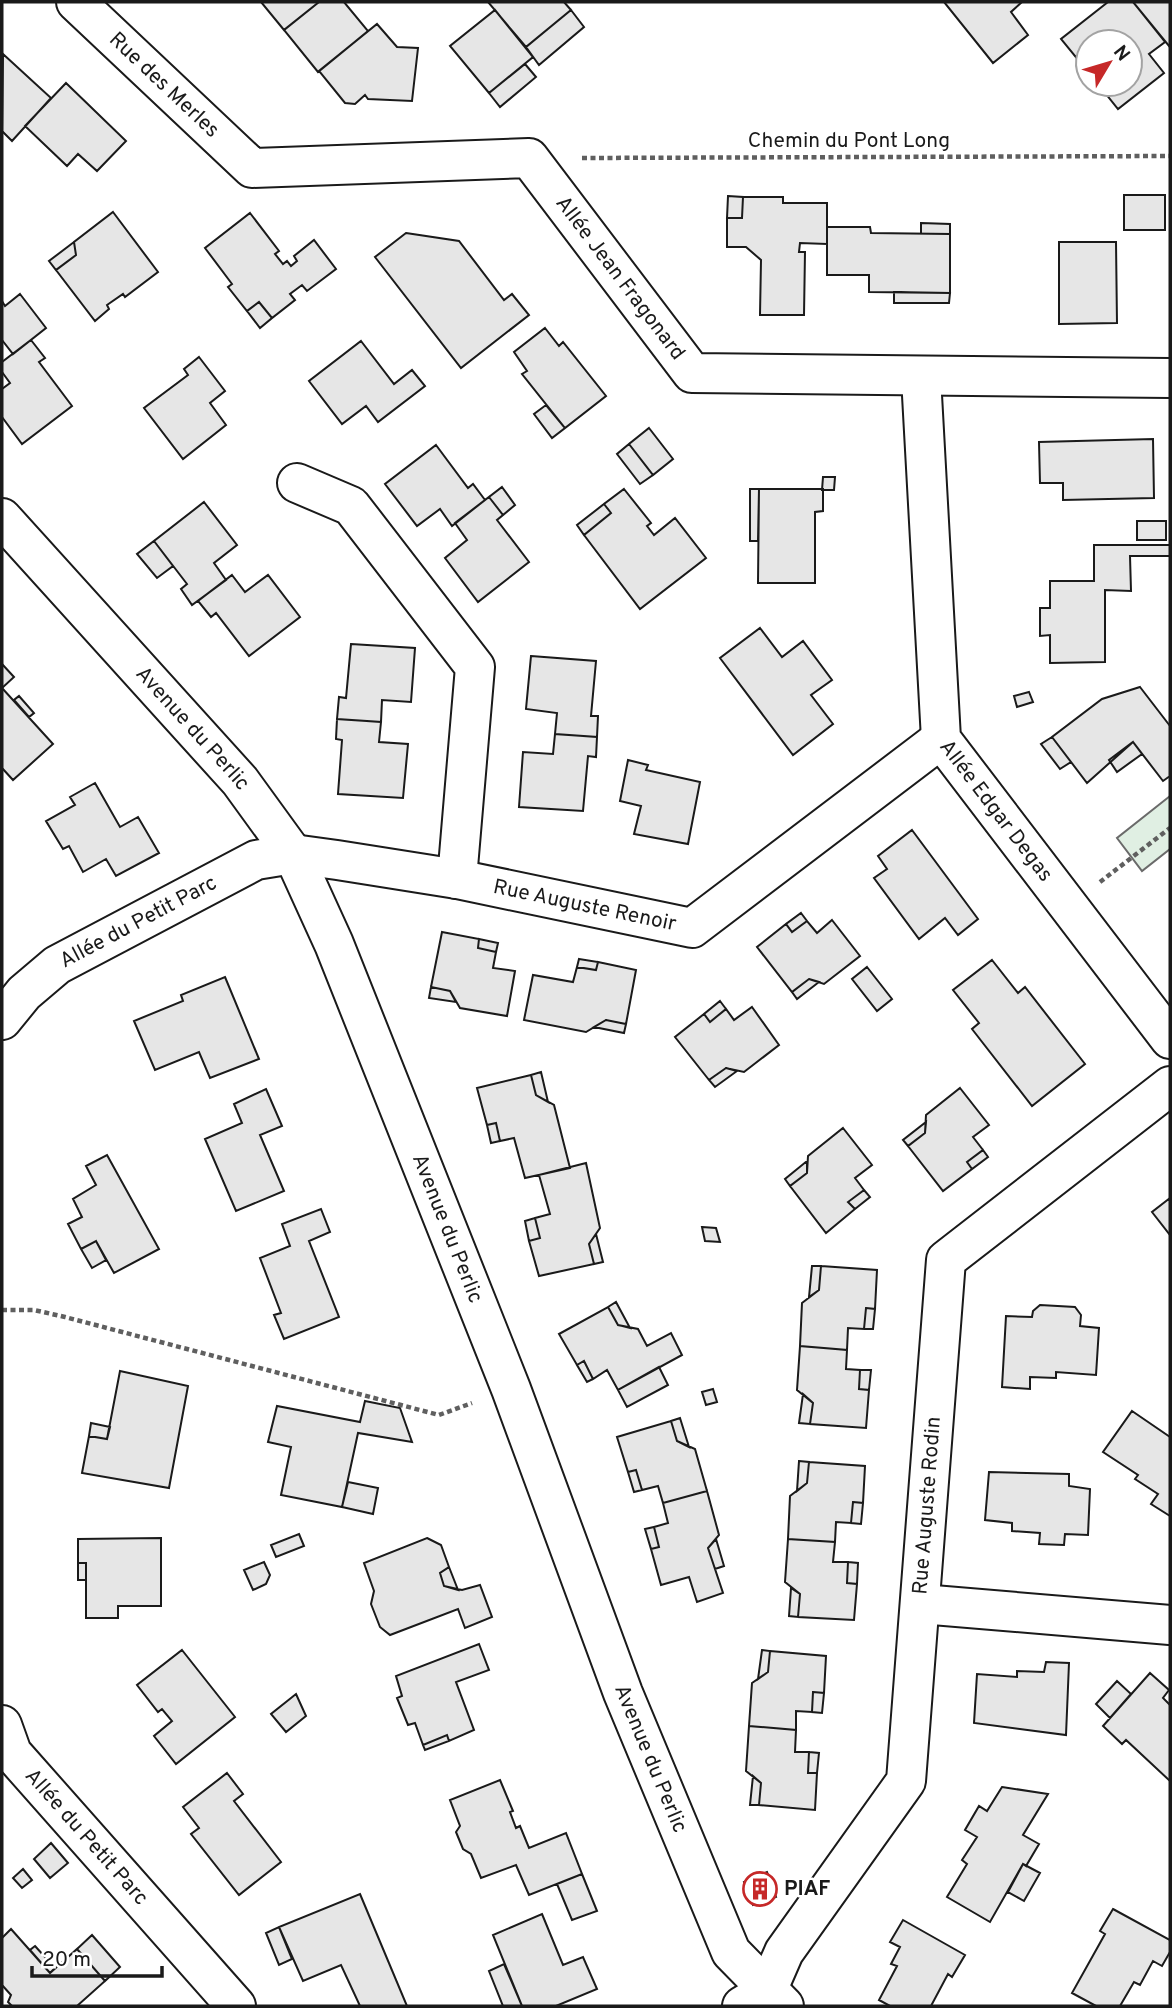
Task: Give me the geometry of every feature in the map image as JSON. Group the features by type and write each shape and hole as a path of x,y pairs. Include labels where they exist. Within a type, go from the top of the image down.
{"street":[{"name":"Rue des Merles","path":"76,2 252,169 529,158"},
{"name":"Allée Jean Fragonard","path":"529,158 692,373 1170,378"},
{"name":"Allée Edgar Degas","path":"921,377 940,739 1170,1039"},
{"path":"297,483 351,506 475,667 457,879"},
{"name":"Avenue du Perlic","path":"2,518 240,781 293,854 334,944 511,1389 623,1693 731,1952 764,2001"},
{"name":"Rue Auguste Renoir","path":"293,854 457,879 692,928 940,739"},
{"name":"Allée du Petit Parc","path":"2,1020 24,993 57,965 256,860 293,854"},
{"name":"Rue Auguste Rodin","path":"764,2001 784,1952 906,1781 946,1260 1170,1086"},
{"path":"921,1604 1170,1625"},
{"name":"Allée du Petit Parc","path":"2,1725 12,1753 236,2006"}],"path":[{"name":"Chemin du Pont Long","path":"529,158 1170,156"},
{"path":"1068,905 1170,828"},
{"path":"2,1310 34,1310 65,1317 439,1415 511,1389"}],"green space":[{"path":"1170,796 1170,849 1142,871 1117,838"}],"building":[{"path":"261,2 319,2 284,30"},
{"path":"319,2 344,2 368,31 318,72 284,30"},
{"path":"488,2 564,2 571,10 526,47"},
{"path":"944,2 1022,2 1011,12 1028,35 993,63"},
{"path":"1108,2 1133,2 1165,42 1149,54 1164,73 1144,89 1144,28 1075,28"},
{"path":"1133,2 1170,2 1169,46"},
{"path":"495,10 533,57 489,93 450,46"},
{"path":"571,10 584,27 539,65 526,47"},
{"path":"377,24 397,47 418,48 412,101 368,99 365,95 355,104 345,103 319,71"},
{"path":"1074,29 1074,55 1061,39"},
{"path":"3,54 51,98 12,141 2,131"},
{"path":"525,64 536,77 500,107 489,93"},
{"path":"66,83 126,141 97,171 78,154 67,166 25,126"},
{"path":"1109,98 1132,98 1118,109"},
{"path":"1124,195 1165,195 1165,230 1124,230"},
{"path":"728,196 743,197 742,218 727,218"},
{"path":"743,197 783,197 783,203 827,203 827,244 800,243 799,252 805,252 804,315 760,315 761,260 746,247 727,247 727,218 742,218"},
{"path":"113,212 158,272 125,297 123,294 107,305 109,309 95,321 56,270 76,255 74,242"},
{"path":"250,213 279,251 275,254 283,264 287,261 291,266 297,261 294,256 314,240 336,269 307,291 302,285 290,294 295,300 272,318 259,302 247,311 228,287 232,284 205,248"},
{"path":"921,223 950,224 950,234 921,234"},
{"path":"827,227 870,227 871,233 950,234 950,293 869,292 869,275 827,275"},
{"path":"406,233 459,241 504,300 512,294 529,315 461,368 375,257"},
{"path":"74,242 76,255 56,270 49,261"},
{"path":"1059,242 1116,242 1117,323 1059,324"},
{"path":"894,292 950,293 949,303 894,303"},
{"path":"20,294 46,328 13,354 2,340 2,301 5,306"},
{"path":"259,302 272,318 260,328 247,311"},
{"path":"545,328 559,346 563,342 606,396 565,428 522,374 527,371 514,352"},
{"path":"31,340 45,358 39,362 72,406 22,444 2,417 2,389 10,383 2,372 2,362"},
{"path":"361,341 394,384 412,370 425,386 378,422 366,406 342,424 309,381"},
{"path":"199,357 225,391 210,403 226,425 183,459 144,408 188,375 184,369"},
{"path":"546,405 565,428 552,438 534,414"},
{"path":"649,428 673,459 653,475 629,444"},
{"path":"1153,439 1154,498 1063,500 1063,483 1040,483 1039,442"},
{"path":"629,444 653,475 640,484 617,454"},
{"path":"436,445 468,488 473,484 485,500 452,526 440,509 417,526 385,484"},
{"path":"823,477 835,477 834,490 822,490"},
{"path":"502,487 515,505 503,515 489,497"},
{"path":"624,489 651,523 647,526 654,535 675,518 706,558 640,609 584,535 611,513 604,504"},
{"path":"750,489 759,489 758,541 750,541"},
{"path":"759,489 823,489 823,511 815,512 815,583 758,583"},
{"path":"489,497 503,515 497,520 529,562 478,602 445,558 467,540 455,523"},
{"path":"204,502 237,545 214,563 226,580 192,605 181,589 187,584 154,541"},
{"path":"604,504 611,513 584,535 577,525"},
{"path":"1137,521 1166,521 1166,540 1137,540"},
{"path":"154,541 173,566 157,578 137,554"},
{"path":"1094,545 1170,545 1170,556 1130,556 1131,591 1105,590 1105,662 1050,663 1050,635 1040,636 1040,608 1050,608 1050,581 1094,581"},
{"path":"232,575 245,592 268,575 300,617 249,656 216,613 211,617 198,601"},
{"path":"760,628 782,657 803,641 832,680 811,695 833,724 793,755 720,658"},
{"path":"351,644 415,648 411,702 382,700 381,722 337,719 339,697 346,698"},
{"path":"531,656 596,661 591,716 598,716 597,737 555,734 557,713 526,709"},
{"path":"2,664 14,677 2,688"},
{"path":"1140,687 1170,726 1170,776 1163,781 1133,742 1087,783 1052,737 1102,699"},
{"path":"2,688 53,744 13,780 2,768"},
{"path":"1029,692 1033,702 1017,707 1014,696"},
{"path":"19,696 34,713 29,717 14,700"},
{"path":"337,719 381,722 379,742 408,744 403,798 338,794 342,740 336,739"},
{"path":"555,734 597,737 596,757 588,756 583,811 519,807 523,752 553,754"},
{"path":"1052,737 1071,762 1060,769 1041,744"},
{"path":"1133,742 1142,754 1117,772 1109,760"},
{"path":"628,760 648,765 646,770 700,782 688,844 634,834 641,806 620,801"},
{"path":"95,783 120,827 138,817 159,853 116,876 106,859 83,872 69,846 63,849 46,821 75,805 70,797"},
{"path":"912,830 978,919 958,935 945,918 919,939 874,878 887,869 878,856"},
{"path":"801,913 807,921 792,932 786,924"},
{"path":"832,920 860,956 824,984 809,979 792,992 757,947 786,924 792,932 807,921 817,933"},
{"path":"442,932 479,939 478,948 496,952 493,968 515,971 507,1016 460,1008 450,991 431,987"},
{"path":"479,939 498,943 496,952 478,948"},
{"path":"579,959 598,962 596,970 577,967"},
{"path":"992,960 1018,993 1025,987 1085,1064 1032,1106 972,1029 979,1023 953,990"},
{"path":"598,962 636,970 626,1024 606,1020 586,1032 524,1020 533,975 573,982 577,967 596,970"},
{"path":"867,967 892,999 877,1011 852,979"},
{"path":"225,977 259,1059 210,1078 199,1052 155,1070 134,1021 183,1001 181,995"},
{"path":"809,979 819,982 797,999 792,992"},
{"path":"431,987 450,991 456,1002 429,998"},
{"path":"720,1001 726,1009 710,1022 704,1014"},
{"path":"752,1007 779,1045 744,1072 726,1068 709,1080 675,1037 704,1014 710,1022 726,1009 734,1020"},
{"path":"606,1020 626,1024 624,1033 594,1027"},
{"path":"726,1068 737,1071 715,1087 709,1080"},
{"path":"541,1072 548,1102 536,1095 531,1075"},
{"path":"531,1075 536,1095 554,1105 570,1168 525,1178 514,1138 500,1141 496,1123 487,1125 477,1088"},
{"path":"960,1088 989,1125 973,1137 983,1150 967,1162 972,1169 943,1191 908,1146 925,1133 926,1115"},
{"path":"266,1089 282,1126 260,1135 284,1191 236,1211 205,1139 242,1123 234,1104"},
{"path":"926,1122 925,1133 908,1146 903,1140"},
{"path":"496,1123 500,1141 491,1143 487,1125"},
{"path":"843,1128 872,1165 855,1178 864,1190 848,1202 855,1209 826,1233 790,1186 807,1173 808,1156"},
{"path":"983,1150 988,1157 972,1169 967,1162"},
{"path":"107,1155 159,1249 114,1273 96,1241 81,1249 68,1224 82,1217 73,1199 96,1185 86,1166"},
{"path":"807,1161 807,1173 790,1186 785,1179"},
{"path":"586,1163 600,1228 589,1244 594,1264 539,1276 529,1241 540,1238 535,1218 550,1214 539,1175"},
{"path":"864,1190 870,1197 855,1209 848,1202"},
{"path":"1170,1198 1170,1235 1152,1212"},
{"path":"321,1209 330,1232 309,1241 339,1317 284,1339 274,1315 281,1313 260,1258 290,1246 282,1224"},
{"path":"535,1218 540,1238 529,1241 525,1221"},
{"path":"702,1227 716,1228 720,1242 705,1241"},
{"path":"596,1234 603,1262 594,1264 589,1244"},
{"path":"96,1241 106,1260 92,1268 81,1249"},
{"path":"812,1266 821,1266 819,1290 809,1297"},
{"path":"821,1266 877,1270 875,1309 866,1308 864,1329 848,1328 847,1350 800,1346 802,1303 819,1290"},
{"path":"616,1302 630,1328 618,1325 608,1307"},
{"path":"1040,1305 1075,1307 1081,1315 1080,1326 1099,1328 1096,1375 1056,1372 1056,1378 1030,1377 1030,1389 1002,1387 1006,1316 1032,1317 1033,1311"},
{"path":"608,1307 618,1325 638,1329 647,1346 671,1333 682,1355 618,1390 607,1370 593,1379 584,1361 577,1365 559,1334"},
{"path":"866,1308 875,1309 873,1329 864,1329"},
{"path":"800,1346 847,1350 846,1369 860,1370 859,1389 869,1390 866,1428 810,1424 813,1403 797,1390"},
{"path":"584,1361 593,1379 587,1382 577,1365"},
{"path":"659,1367 668,1385 627,1407 618,1390"},
{"path":"860,1370 871,1370 869,1390 859,1389"},
{"path":"120,1371 188,1386 169,1488 82,1473 89,1436 107,1439"},
{"path":"713,1389 717,1402 706,1405 702,1392"},
{"path":"803,1394 813,1403 810,1424 799,1423"},
{"path":"365,1401 400,1408 412,1442 358,1433 342,1507 281,1495 291,1447 268,1442 277,1406 360,1422"},
{"path":"1132,1411 1170,1437 1170,1516 1151,1504 1158,1494 1135,1479 1138,1475 1103,1452"},
{"path":"680,1418 689,1447 677,1441 671,1421"},
{"path":"671,1421 677,1441 695,1449 707,1491 663,1503 658,1486 642,1490 636,1470 628,1472 617,1437"},
{"path":"91,1423 110,1427 107,1439 89,1436"},
{"path":"799,1461 809,1462 807,1483 797,1491"},
{"path":"809,1462 865,1466 863,1503 853,1502 851,1523 836,1522 835,1542 788,1539 790,1496 807,1483"},
{"path":"636,1470 642,1490 634,1492 628,1472"},
{"path":"989,1472 1069,1474 1069,1486 1090,1489 1088,1535 1065,1534 1064,1545 1039,1544 1040,1533 1012,1531 1012,1523 985,1520"},
{"path":"348,1482 378,1488 373,1514 342,1507"},
{"path":"707,1491 719,1535 708,1548 723,1593 697,1602 689,1577 661,1585 651,1549 659,1547 654,1527 668,1523 663,1503"},
{"path":"853,1502 863,1503 861,1524 851,1523"},
{"path":"654,1527 659,1547 651,1549 645,1529"},
{"path":"299,1534 304,1546 276,1557 271,1545"},
{"path":"161,1538 161,1606 118,1606 118,1618 86,1618 86,1563 78,1563 78,1539"},
{"path":"427,1538 441,1545 449,1567 440,1573 444,1586 462,1590 480,1585 492,1617 465,1628 458,1609 390,1635 380,1627 371,1604 374,1591 364,1563"},
{"path":"716,1539 724,1566 715,1569 708,1548"},
{"path":"788,1539 835,1542 833,1562 848,1562 847,1583 857,1584 854,1620 798,1617 800,1594 785,1582"},
{"path":"264,1562 270,1575 266,1584 253,1590 244,1570"},
{"path":"848,1562 858,1563 857,1584 847,1583"},
{"path":"78,1563 86,1563 86,1580 78,1580"},
{"path":"449,1567 458,1590 444,1586 440,1573"},
{"path":"791,1588 800,1594 798,1617 789,1616"},
{"path":"479,1644 489,1670 456,1682 474,1730 449,1741 447,1735 423,1745 415,1723 408,1725 397,1698 402,1696 396,1676"},
{"path":"182,1650 235,1717 176,1764 154,1736 172,1721 162,1709 158,1712 137,1685"},
{"path":"762,1650 770,1651 768,1672 758,1679"},
{"path":"770,1651 826,1656 824,1693 813,1692 812,1712 796,1711 796,1730 749,1726 752,1683 768,1672"},
{"path":"1046,1662 1069,1663 1066,1735 974,1723 977,1674 1017,1677 1017,1671 1044,1672"},
{"path":"1150,1673 1169,1690 1163,1698 1170,1705 1170,1781 1126,1740 1122,1744 1103,1726"},
{"path":"1117,1681 1131,1694 1110,1718 1096,1704"},
{"path":"813,1692 824,1693 822,1713 812,1712"},
{"path":"296,1694 306,1716 286,1732 271,1714"},
{"path":"749,1726 796,1730 795,1752 809,1752 808,1773 817,1773 815,1810 759,1805 761,1783 746,1771"},
{"path":"447,1735 449,1741 425,1750 423,1745"},
{"path":"809,1752 819,1753 817,1773 808,1773"},
{"path":"227,1773 243,1794 234,1801 281,1862 239,1895 191,1834 199,1828 183,1807"},
{"path":"753,1776 761,1783 759,1805 750,1805"},
{"path":"500,1780 513,1811 510,1812 516,1828 520,1826 529,1848 566,1833 582,1874 529,1895 516,1865 481,1878 471,1854 463,1849 456,1832 460,1826 450,1800"},
{"path":"1002,1787 1048,1794 1023,1835 1039,1844 1026,1866 1023,1864 990,1922 947,1897 967,1864 962,1860 977,1837 965,1830 979,1806 987,1811"},
{"path":"51,1843 68,1863 50,1878 34,1859"},
{"path":"1023,1864 1040,1873 1024,1901 1008,1892"},
{"path":"23,1869 32,1880 22,1888 13,1878"},
{"name":"PIAF","path":"767,1872 776,1897 753,1905 744,1882"},
{"path":"582,1874 597,1911 572,1920 557,1884"},
{"path":"360,1894 407,2006 360,2006 341,1965 303,1981 279,1927"},
{"path":"1113,1909 1170,1940 1170,1952 1162,1966 1153,1961 1140,1985 1134,1982 1120,2006 1096,2006 1072,1993 1105,1934 1100,1931"},
{"path":"542,1914 563,1965 583,1957 597,1989 556,2006 522,2006 493,1935"},
{"path":"903,1920 965,1955 952,1977 948,1974 931,2006 890,2006 879,2000 897,1966 891,1964 900,1947 890,1942"},
{"path":"279,1927 292,1959 279,1965 266,1933"},
{"path":"11,1929 50,1973 77,1949 105,1981 77,2006 12,2006 8,2002 11,1995 2,1985 2,1938"},
{"path":"92,1935 120,1967 105,1981 77,1949"},
{"path":"35,1946 55,1968 50,1973 30,1950"},
{"path":"504,1964 522,2006 503,2006 489,1971"}],"place":[{"name":"PIAF","path":"760,1889"}]}
